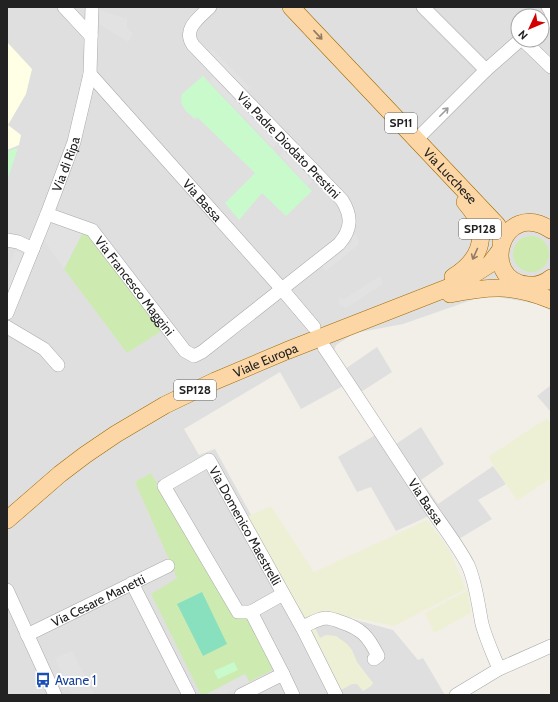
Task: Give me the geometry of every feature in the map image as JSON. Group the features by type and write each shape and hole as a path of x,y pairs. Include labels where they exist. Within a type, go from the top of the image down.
{"main road":[{"name":"Via Lucchese","path":"291,7 497,225 501,234 500,248 502,266 510,278"},
{"name":"SP128","path":"408,303 455,275 472,262 478,249 480,235 480,226 473,213 435,168 416,140"},
{"path":"500,248 505,236 511,229 519,225 536,223 549,227"},
{"name":"Viale Europa","path":"460,283 490,264 500,248"},
{"name":"Viale Europa","path":"7,520 60,474 85,455 116,434 165,405 215,381 460,283 488,277 504,276 510,278"},
{"path":"510,278 524,285 547,283"},
{"name":"SP128","path":"408,303 474,289 496,287 517,289 551,300"}],"street":[{"path":"64,7 91,36"},
{"name":"Via di Ripa","path":"7,313 74,142 90,74 92,7"},
{"name":"Via Padre Diodato Prestini","path":"194,356 202,352 281,288 339,244 346,236 349,227 347,208 342,200 193,45 188,34 192,25 210,7"},
{"path":"423,7 486,70"},
{"path":"548,7 551,12"},
{"path":"416,140 486,70 511,48"},
{"path":"531,48 551,68"},
{"name":"Via Bassa","path":"90,74 314,327"},
{"name":"Via Francesco Maggini","path":"47,214 92,230 186,352 194,356"},
{"path":"7,240 18,242 33,249"},
{"path":"7,327 44,349 58,366"},
{"name":"Via Bassa","path":"324,347 459,550 468,566 489,646 499,669"},
{"name":"Via Domenico Maestrelli","path":"283,594 251,612 238,612 164,486 209,460 302,628 336,695"},
{"name":"Via Cesare Manetti","path":"27,634 168,566"},
{"path":"132,583 189,695"},
{"path":"7,590 56,695"},
{"path":"251,612 293,695"},
{"path":"302,628 320,619 327,618 349,625 362,632 368,638 378,656 374,659"},
{"path":"456,695 499,669 551,646"},
{"path":"244,694 283,674"}],"shaded area":[{"path":"7,7 551,7 551,311 538,304 486,295 403,324 355,333 336,345 333,354 345,369 377,347 392,372 361,392 396,444 421,427 444,464 421,480 438,504 493,466 506,484 478,500 492,519 449,545 429,516 396,531 371,487 357,492 338,457 377,434 345,385 301,409 280,372 184,429 199,455 215,449 309,621 326,612 393,630 418,660 423,658 445,695 7,695"},
{"path":"100,10 127,19 127,28 133,34 128,42 99,24"},
{"path":"7,42 32,69 26,94 8,125 21,135 19,145 7,150"},
{"path":"212,49 250,88 245,92 207,53"},
{"path":"213,77 278,144 273,148 209,81"},
{"path":"284,151 313,181 308,186 280,155"},
{"path":"52,221 82,234 64,269 44,240"},
{"path":"351,235 357,235 359,244 326,271 321,265 352,242"},
{"path":"15,251 23,254 7,295 7,271"},
{"path":"380,276 383,284 346,308 339,304 338,298 344,299"},
{"path":"551,385 551,412 537,396"},
{"path":"547,418 551,424 551,478 517,501 488,457"},
{"path":"271,506 314,572 427,520 449,549 466,589 394,626 326,612 307,621 246,517"},
{"path":"468,590 471,613 434,633 425,613"},
{"path":"314,626 320,638 326,635 336,636 347,644 352,650 357,662 373,683 371,686 363,691 357,684 352,684 341,690 310,627"},
{"path":"72,651 94,695 72,695 55,658"},
{"path":"245,674 249,682 223,695 205,695"}],"green space":[{"path":"203,76 312,191 286,216 262,193 239,220 225,203 255,173 197,117 195,119 189,114 182,105 182,94"},
{"path":"18,148 7,181 7,151"},
{"path":"82,234 92,235 163,330 127,353 64,269"},
{"path":"535,236 544,241 548,247 548,261 544,267 535,272 527,272 518,267 514,261 513,250 518,241 524,237"},
{"path":"151,473 234,616 246,617 274,669 249,682 245,674 205,695 201,695 151,594 177,578 135,482"},
{"path":"202,592 227,644 203,656 177,604"},
{"path":"234,662 238,670 218,679 214,671"}],"place":[{"name":"Avane 1","path":"43,680"}]}
